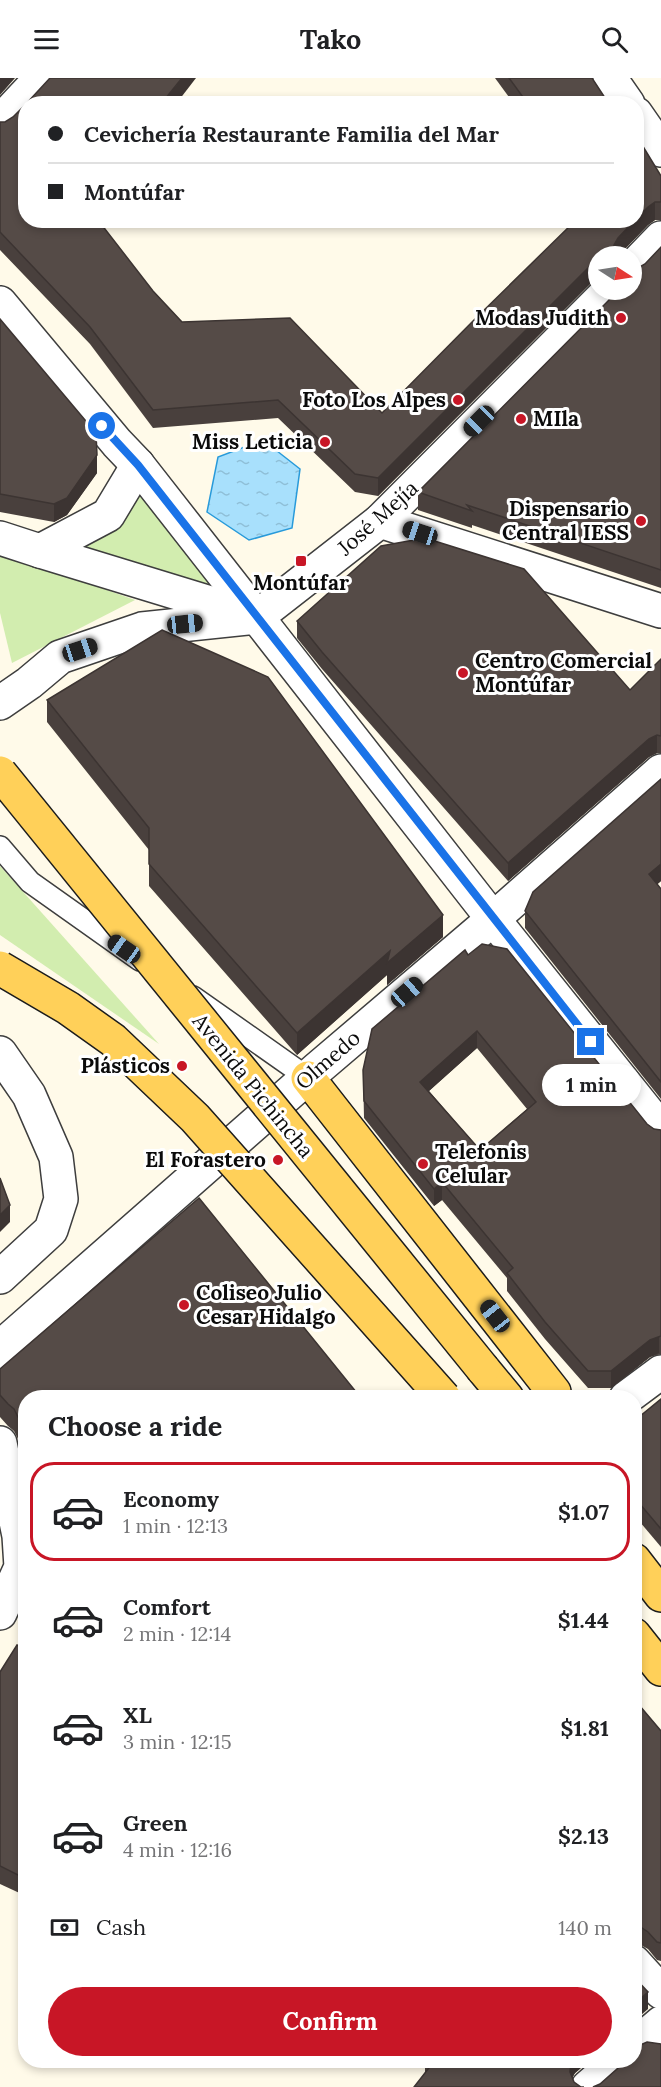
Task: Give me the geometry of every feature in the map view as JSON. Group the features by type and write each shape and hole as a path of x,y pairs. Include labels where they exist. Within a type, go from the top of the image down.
{"main road":[{"name":"Avenida Pichincha","path":"0,773 500,1390"},
{"path":"0,968 68,1008 113,1040 195,1118 437,1390"},
{"path":"308,1078 552,1390"},
{"path":"642,1570 661,1595"},
{"path":"642,1645 661,1669"}],"street":[{"path":"24,96 41,78"},
{"path":"610,78 622,96"},
{"path":"0,122 18,103"},
{"path":"644,126 661,150"},
{"path":"642,258 661,238"},
{"name":"José Mejía","path":"257,617 380,521 600,300"},
{"path":"0,303 138,465 493,919 661,1129"},
{"path":"40,551 108,515 138,465"},
{"path":"380,521 661,611"},
{"path":"0,538 257,617"},
{"path":"0,702 29,683 60,657 132,632 257,617"},
{"name":"Olmedo","path":"0,1354 11,1338 661,771"},
{"path":"0,1053 29,1095 56,1157 61,1198 51,1230 0,1277"},
{"path":"637,1390 661,1372"},
{"path":"1,1459 18,1532"},
{"path":"0,1613 16,1563 18,1545"},
{"path":"642,1971 661,1992"},
{"path":"642,2039 661,2023"},
{"path":"588,2087 610,2068"}],"lane":[{"path":"0,847 30,882 308,1078"}],"green space":[{"path":"138,493 224,593 73,546 121,525"},
{"path":"0,552 135,600 12,663 0,613"},
{"path":"0,866 159,1044 0,935"}],"water":[{"path":"263,440 300,469 292,528 249,540 207,512 218,457"}],"building":[{"path":"50,78 182,78 167,96 33,96"},
{"path":"509,78 592,78 604,96 522,96"},
{"path":"18,112 18,228 104,228 153,291 182,322 290,318 382,413 568,228 627,228 614,246 588,246 588,268 378,478 355,474 278,400 153,410 90,327 0,232 0,122 5,122"},
{"path":"644,148 661,176 661,202 655,202 644,211"},
{"path":"661,247 661,570 467,505 472,511 418,492 609,300 642,300 642,266"},
{"path":"0,319 96,433 97,455 67,498 54,504 0,494"},
{"name":"Centro Comercial Montúfar","path":"425,538 524,569 630,690 661,659 661,736 657,735 649,739 508,863 297,621 381,546"},
{"path":"162,630 268,677 443,915 387,963 390,951 297,1033 149,864 149,828 47,700"},
{"path":"661,779 661,864 649,874 661,889 661,1082 525,911 533,892"},
{"path":"482,944 507,949 647,1124 654,1129 661,1130 661,1336 650,1340 611,1371 588,1371 545,1322 507,1273 513,1268 442,1182 434,1189 364,1101 363,1070 372,1029 465,950 468,955","holes":["477,1031 536,1102 480,1150 420,1082"]},
{"path":"0,1178 10,1205 0,1215"},
{"name":"Coliseo Julio Cesar Hidalgo","path":"199,1198 355,1390 18,1390 18,1417 14,1409 0,1395 0,1369"},
{"path":"661,1399 661,1529 642,1506 642,1414"},
{"path":"18,1645 18,1875 0,1866 0,1672"},
{"path":"642,1708 661,1731 661,1943 657,1942 642,1928"},
{"path":"642,1986 648,1992 642,1997"},
{"path":"647,2042 661,2044 661,2087 593,2087 600,2084 618,2068 642,2068 642,2044"},
{"path":"429,2068 570,2068 574,2082 581,2087 414,2087"}],"place":[{"name":"Modas Judith","path":"621,318"},
{"name":"Foto Los Alpes","path":"458,400"},
{"name":"MIla","path":"521,419"},
{"name":"Miss Leticia","path":"325,442"},
{"name":"Dispensario Central IESS","path":"641,521"},
{"name":"Montúfar","path":"301,561"},
{"name":"Centro Comercial Montúfar","path":"463,673"},
{"name":"Plásticos","path":"182,1066"},
{"name":"El Forastero","path":"278,1160"},
{"name":"Telefonis Celular","path":"423,1164"},
{"name":"Coliseo Julio Cesar Hidalgo","path":"184,1305"}],"route":[{"path":"102,426 138,465 591,1042"}]}
